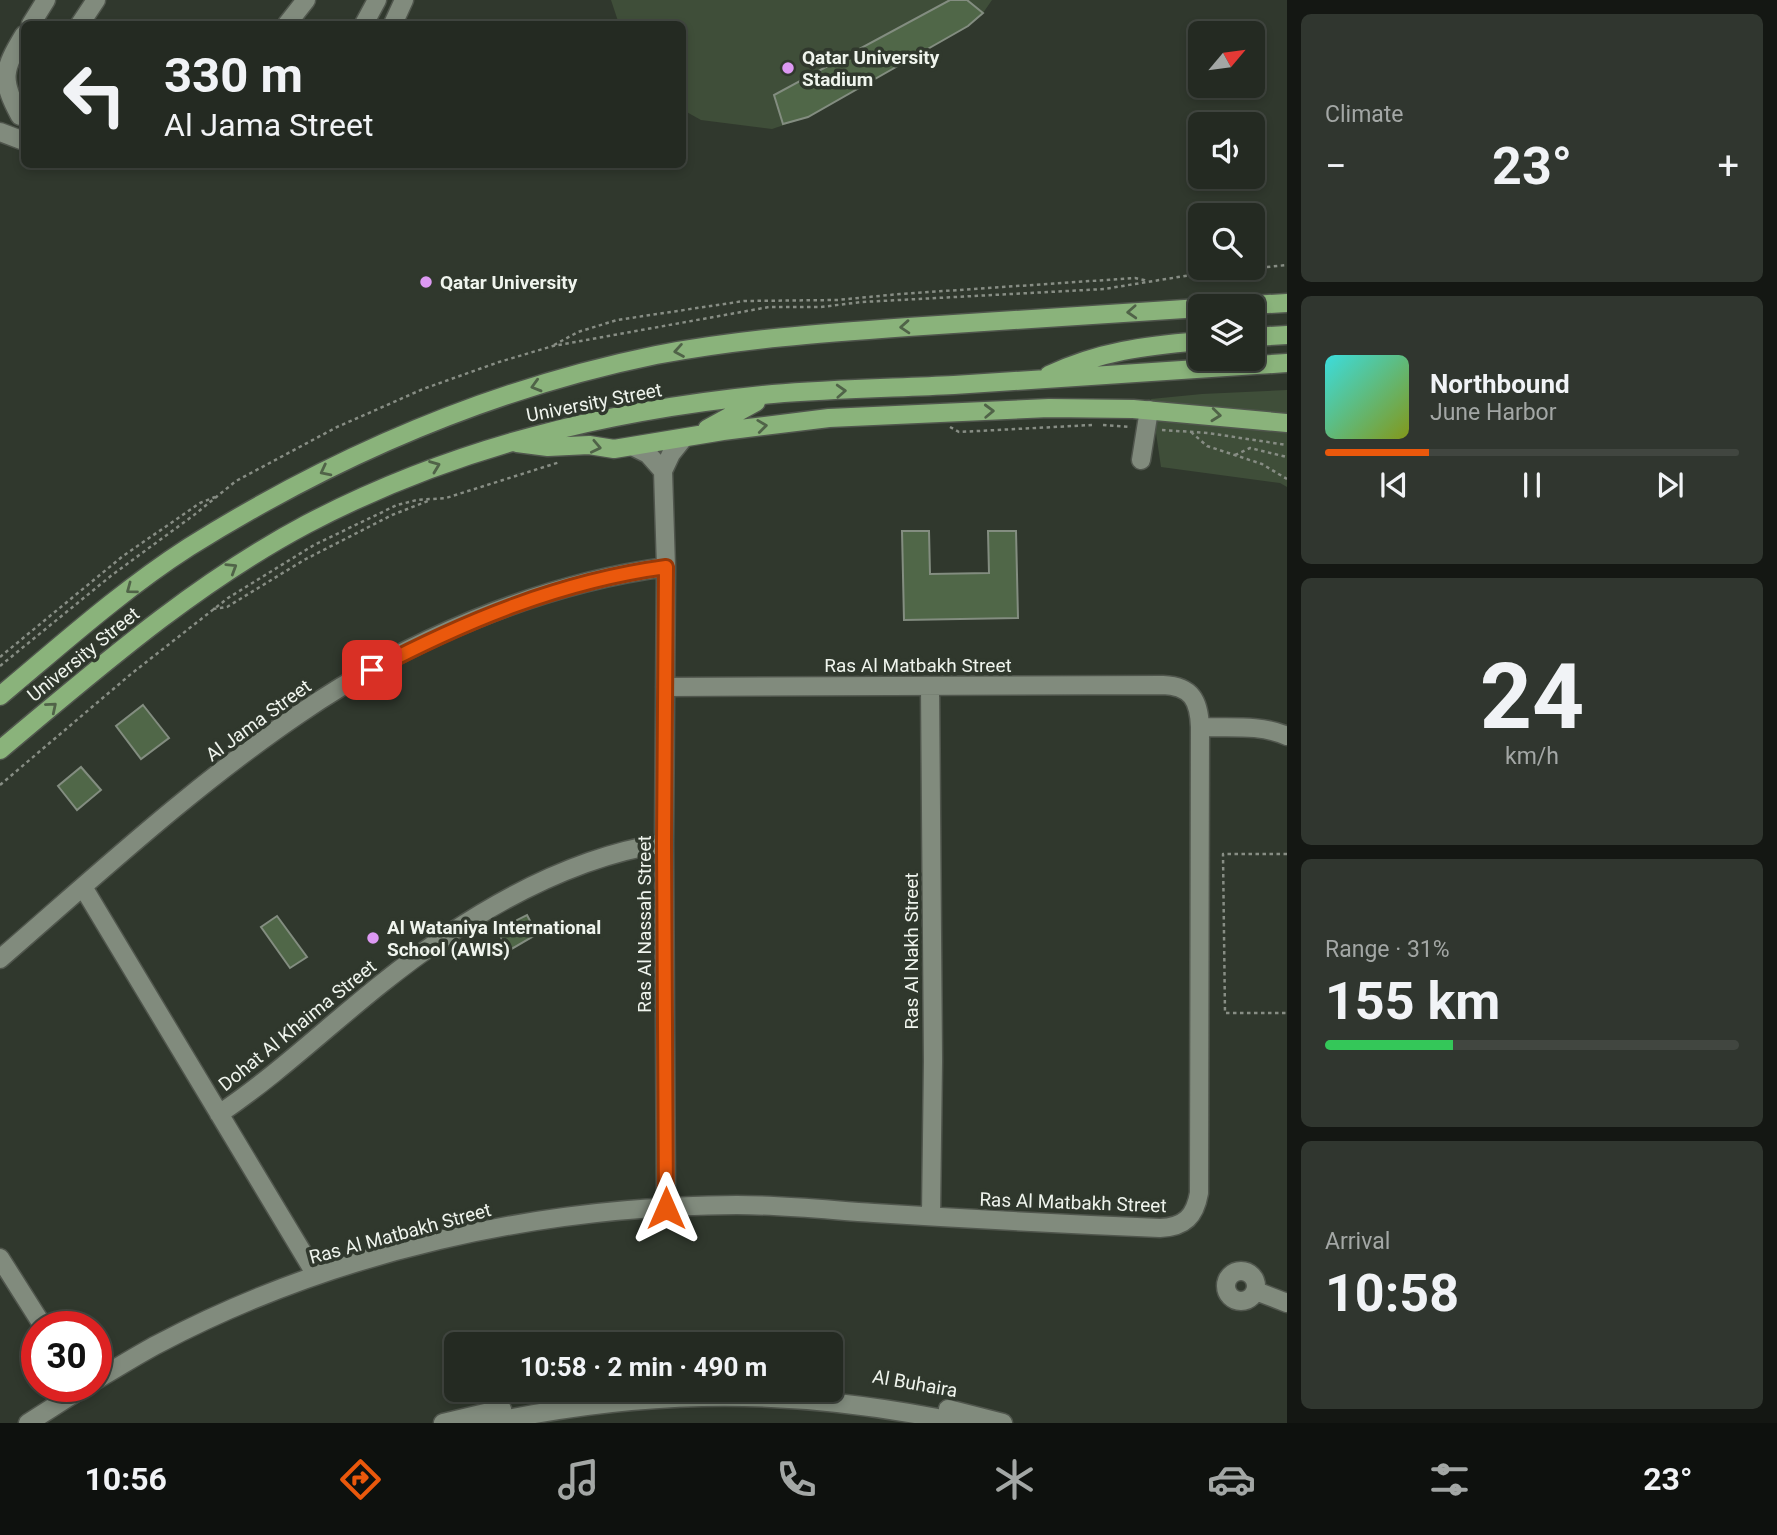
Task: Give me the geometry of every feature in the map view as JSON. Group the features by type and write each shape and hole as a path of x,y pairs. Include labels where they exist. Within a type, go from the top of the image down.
{"main road":[{"path":"1265,304 1287,303"},
{"name":"University Street","path":"0,696 120,597 188,548 365,450 520,390 658,355 774,337 825,331 1188,309"},
{"path":"1265,336 1287,335"},
{"path":"1039,380 1114,351 1188,342"},
{"name":"University Street","path":"0,750 117,652 188,597 230,569 306,525 374,492 437,466 510,441 604,419 773,394 1287,363"},
{"path":"689,437 773,394"},
{"path":"510,441 533,447 581,444 607,449 829,418 1049,408 1149,410 1287,423"}],"street":[{"path":"33,21 46,0"},
{"path":"82,21 96,0"},
{"path":"289,21 306,0"},
{"path":"366,21 377,0"},
{"path":"394,21 404,0"},
{"path":"21,40 2,72 6,95 21,116"},
{"path":"0,105 21,116"},
{"path":"0,132 21,140"},
{"path":"1141,460 1149,410"},
{"path":"634,447 648,454 663,471 671,454 689,437"},
{"name":"Ras Al Nassah Street","path":"663,471 666,567 666,1208"},
{"name":"Al Jama Street","path":"0,960 226,767 300,713 353,680 452,630 506,607 591,580 666,567"},
{"name":"Ras Al Matbakh Street","path":"112,1370 212,1318 316,1275 426,1244 499,1228 614,1212 739,1205 1160,1228 1179,1226 1191,1217 1199,1193 1200,727 1197,703 1187,692 1172,685 666,687"},
{"name":"Ras Al Nakh Street","path":"930,686 933,1061 931,1216"},
{"path":"1200,727 1258,729 1287,736"},
{"name":"Dohat Al Khaima Street","path":"219,1114 264,1082 416,957 478,916 518,894 604,857 664,843"},
{"path":"83,887 316,1275"},
{"path":"0,1258 34,1311"},
{"path":"1256,1291 1287,1303"},
{"name":"Al Buhaira","path":"443,1423 491,1420 582,1405 689,1396 865,1401 948,1409 1003,1423"},
{"name":"Al Buhaira","path":"843,1396 961,1423"},
{"name":"Ras Al Matbakh Street","path":"28,1423 60,1402"},
{"name":"Al Buhaira","path":"491,1420 545,1402"}],"path":[{"path":"0,666 236,481 378,408 499,362 553,346 769,307 821,307 862,302 1013,295 1147,284 1197,274 1287,265"},
{"path":"553,346 578,332 617,320 744,301 837,300 1135,278 1144,280 1147,284"},
{"path":"944,413 947,424 960,432 1099,425 1208,433 1287,445"},
{"path":"1191,432 1207,446 1262,464 1287,479"},
{"path":"1235,455 1250,448 1287,457"},
{"path":"0,785 131,674 213,609 278,566 397,505 417,500 446,498 564,461"},
{"path":"0,657 123,556 200,503 215,497"},
{"path":"213,609 227,607 304,560 429,500"},
{"path":"1287,854 1223,854 1225,1013 1287,1013"}],"green space":[{"name":"Qatar University Stadium","path":"611,0 992,0 983,13 968,26 808,117 772,129 701,120 686,112 686,21 618,21"},
{"path":"1287,390 1287,487 1280,483 1161,467 1151,399"}],"building":[{"path":"950,0 967,0 983,13 968,26 808,117 783,124 774,95"},
{"path":"902,531 929,531 930,574 989,573 988,531 1016,531 1018,618 904,620"},
{"path":"143,705 169,738 141,759 116,726"},
{"path":"81,767 101,790 77,810 58,786"},
{"path":"527,915 537,934 508,951 497,930"},
{"path":"277,916 307,957 290,968 261,927"}],"place":[{"name":"Qatar University Stadium","path":"788,68"},
{"name":"Qatar University","path":"426,282"},
{"name":"Al Wataniya International School (AWIS)","path":"373,938"}],"route":[{"path":"372,670 462,625 506,607 591,580 666,567 666,1208"}]}
